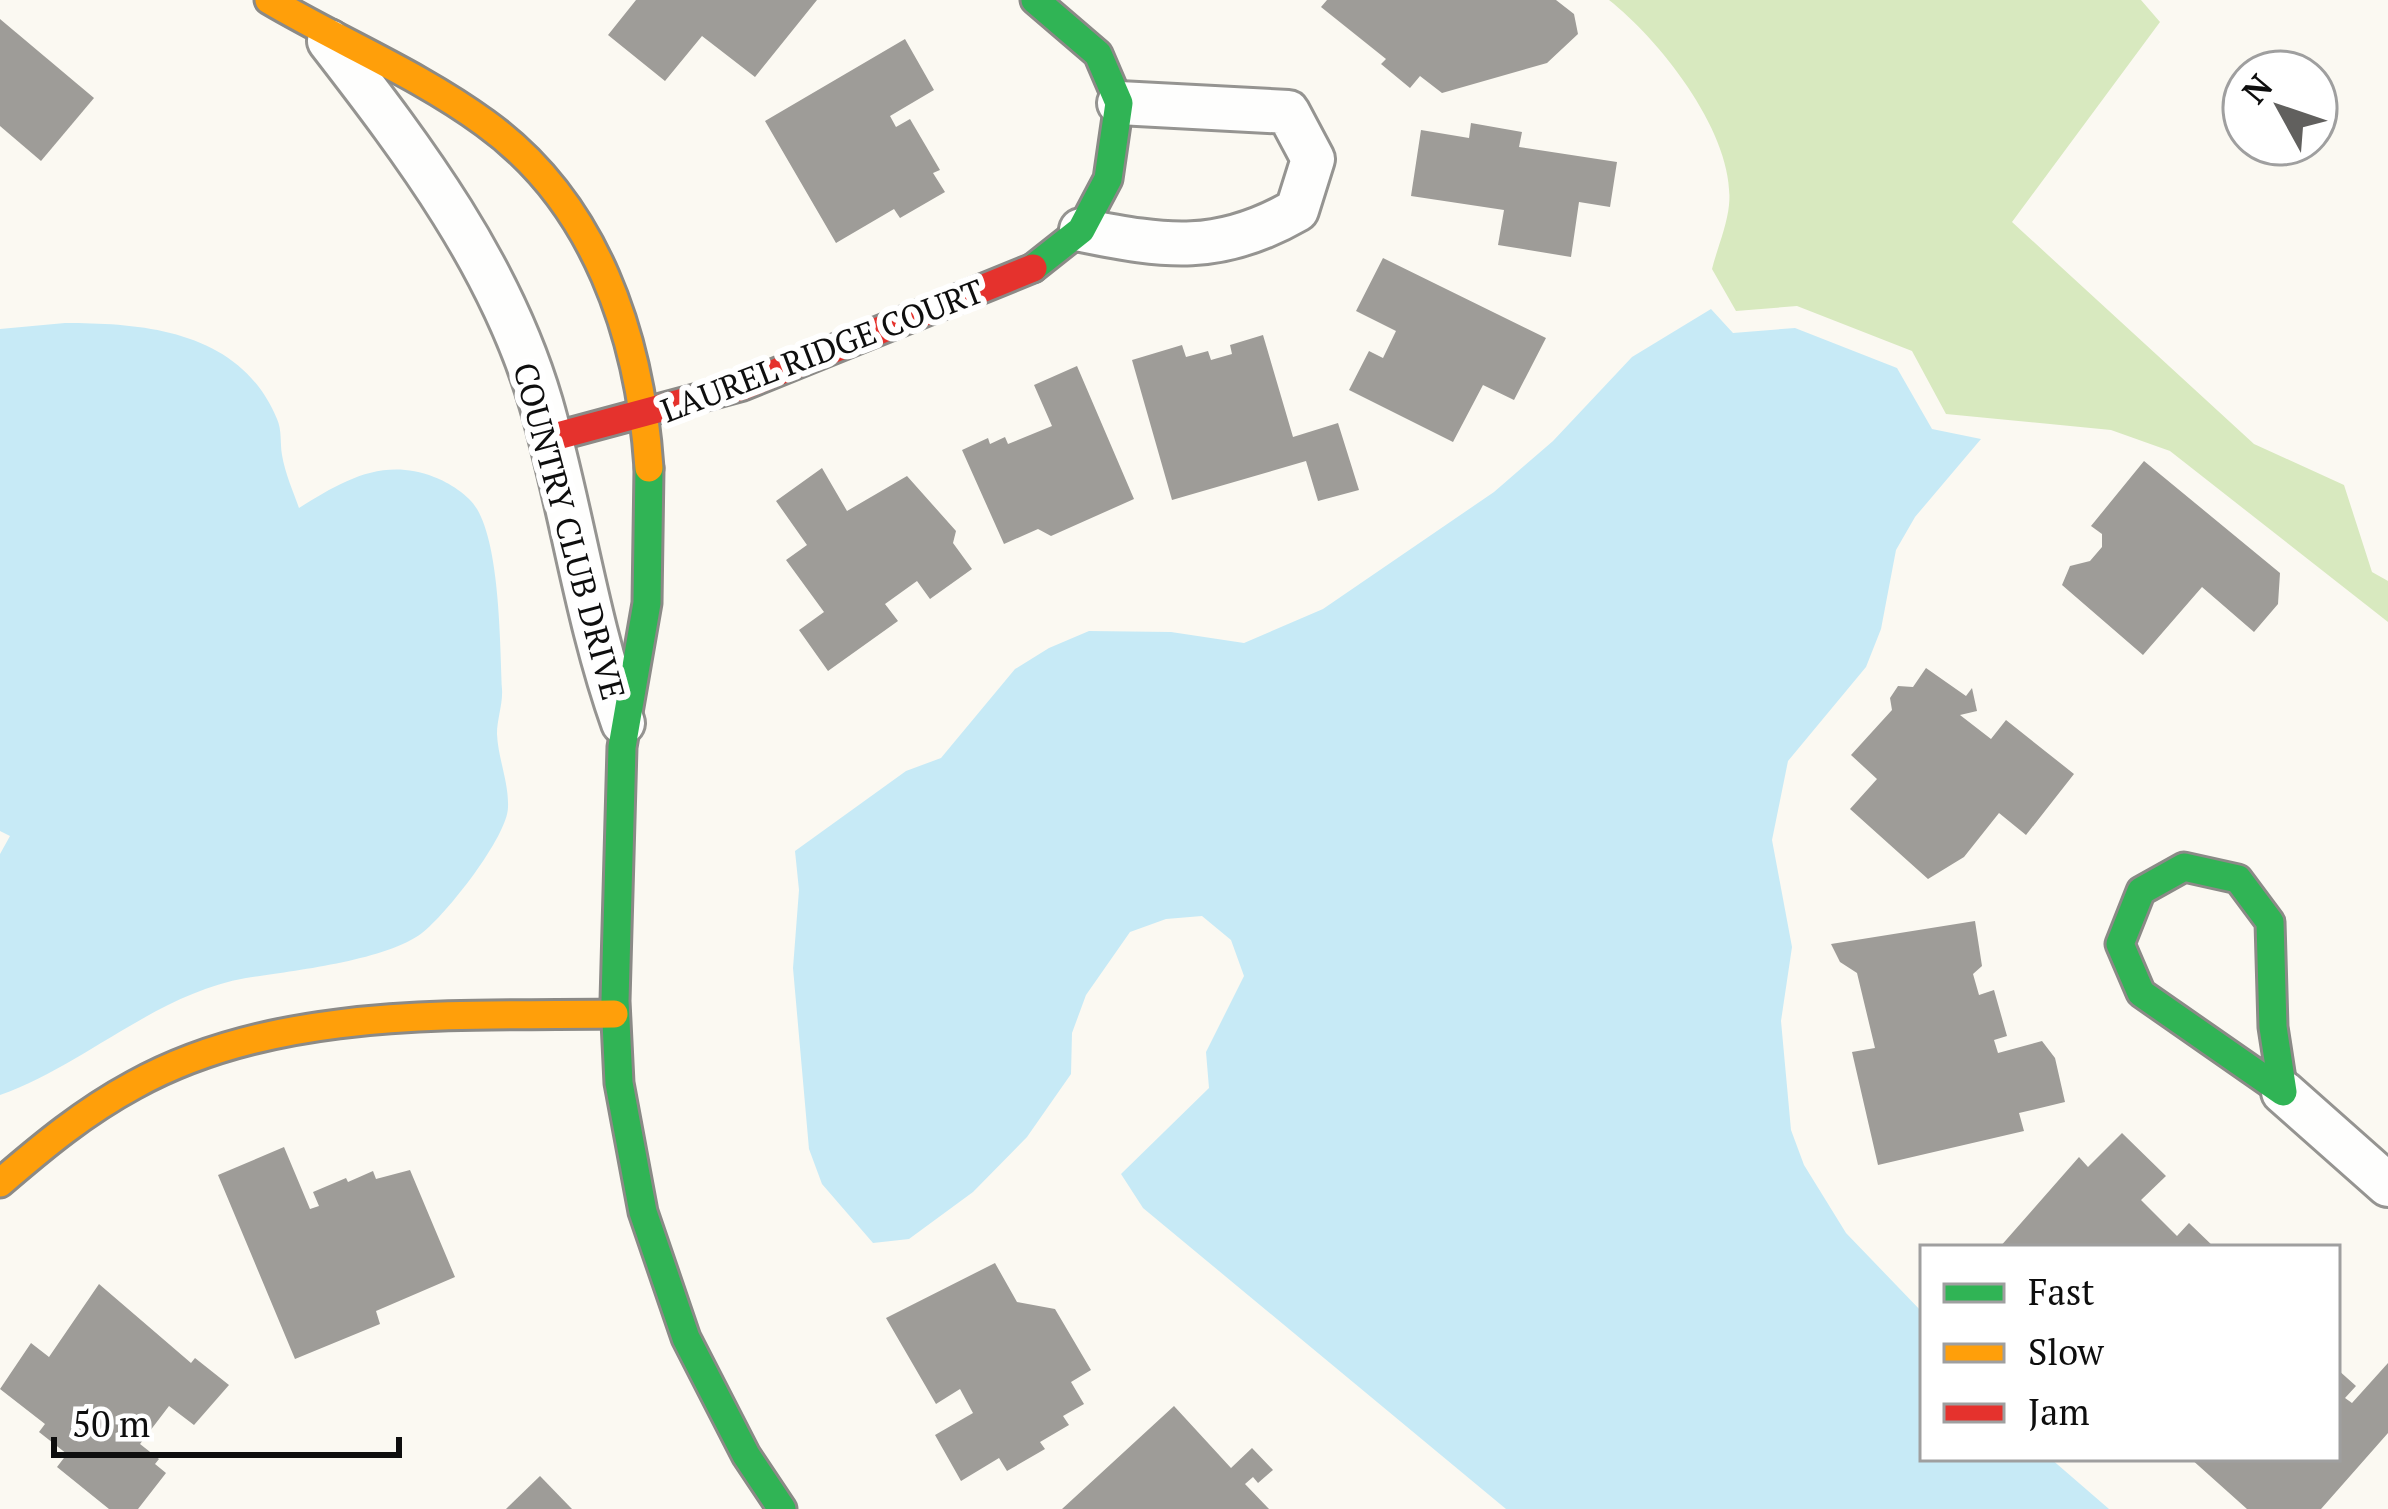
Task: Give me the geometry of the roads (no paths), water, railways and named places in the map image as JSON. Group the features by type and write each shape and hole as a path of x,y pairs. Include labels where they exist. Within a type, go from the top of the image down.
{"street":[{"name":"COUNTRY CLUB DRIVE","path":"269,0 492,126 542,172 583,225 614,285 642,418 647,604 623,724 614,1014 619,1084 645,1217 664,1280 716,1402 782,1509"},
{"path":"1035,0 1098,53 1119,103 1288,112 1313,159 1297,210 1254,235 1198,246 1081,230"},
{"name":"COUNTRY CLUB DRIVE","path":"325,35 430,172 503,305 550,439 586,602 623,724"},
{"name":"LAUREL RIDGE COURT","path":"550,439 642,418 743,386 1032,269 1081,230 1108,179 1119,103"},
{"path":"2283,1092 2273,1027 2270,922 2238,879 2184,867 2141,891 2120,944 2141,993 2283,1092 2388,1185"},
{"path":"0,1183 100,1105 184,1063 255,1038 366,1018 614,1014"}],"water":[{"path":"1711,309 1733,333 1795,328 1897,368 1932,429 1981,439 1915,517 1896,550 1881,629 1866,667 1788,761 1772,840 1792,947 1781,1021 1791,1130 1804,1165 1846,1233 1920,1310 1920,1461 2053,1461 2109,1509 1506,1509 1143,1208 1121,1174 1209,1088 1206,1052 1244,976 1231,940 1202,916 1166,919 1130,932 1086,995 1072,1033 1071,1074 1027,1137 973,1192 909,1239 873,1243 822,1184 809,1149 793,968 799,890 795,851 906,771 941,758 1015,669 1049,648 1089,631 1171,632 1244,643 1323,609 1494,492 1553,441 1632,357"},
{"path":"65,323 159,330 216,350 240,367 261,390 277,419 283,462 299,508 347,481 397,470 440,479 469,499 485,526 494,571 502,689 497,734 508,807 498,836 460,893 433,924 406,943 337,963 213,986 0,1095 0,854 10,836 0,831 0,329"}]}
